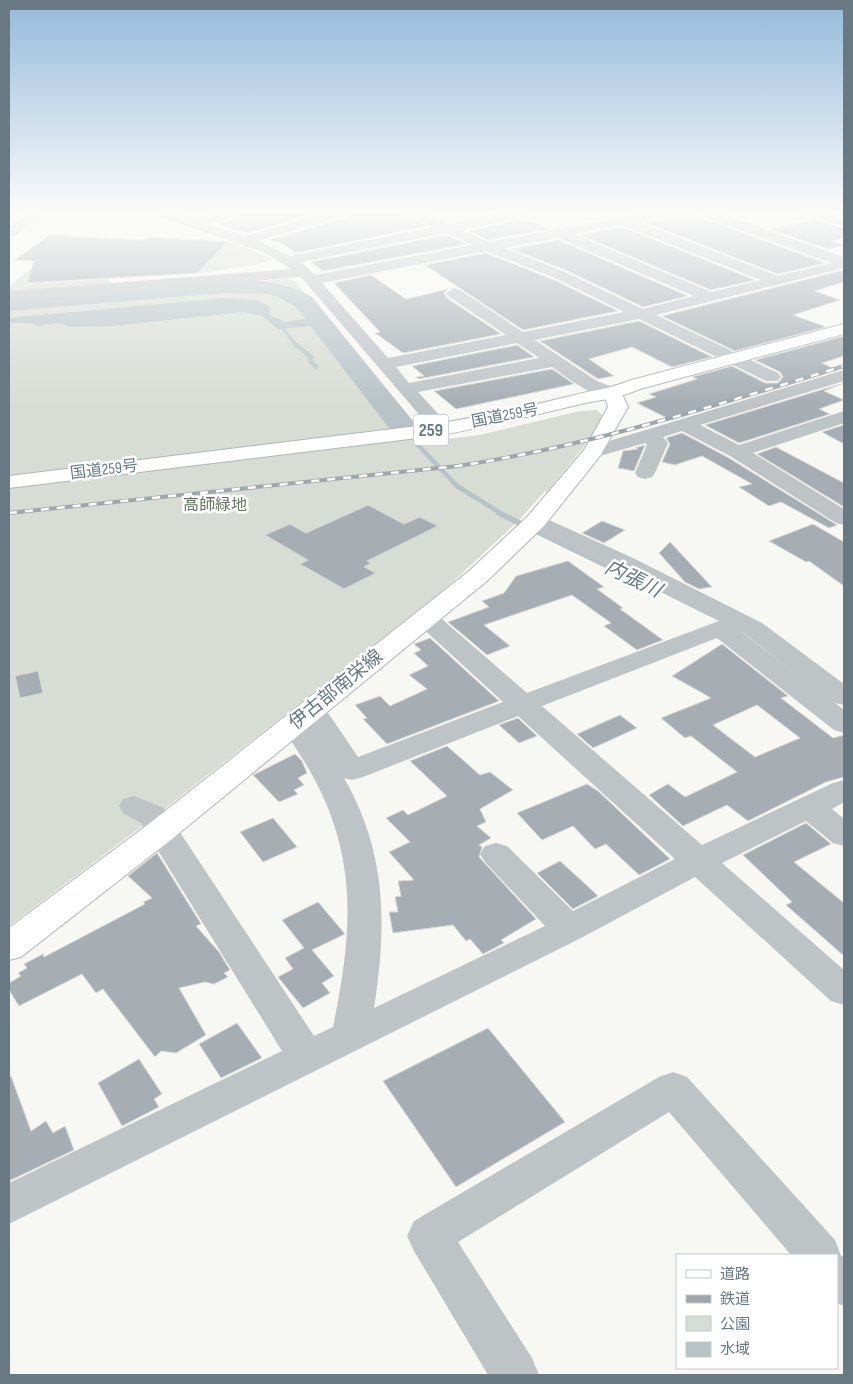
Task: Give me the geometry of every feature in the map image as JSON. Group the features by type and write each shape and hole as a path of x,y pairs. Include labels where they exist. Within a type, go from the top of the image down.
{"main road":[{"name":"国道259号","path":"9,482 442,428 512,416 584,398 613,394 634,385 844,329"},
{"name":"伊古部南栄線","path":"9,947 161,831 478,576 532,525 592,452 618,407 613,394"}],"street":[{"path":"9,296 285,278"},
{"path":"310,278 405,389 442,428"},
{"path":"565,278 772,377"},
{"path":"664,278 710,297"},
{"path":"770,278 776,280"},
{"path":"384,364 640,314 786,278"},
{"path":"454,293 553,361 591,385 613,394"},
{"path":"405,389 553,361"},
{"path":"592,452 842,378"},
{"path":"790,392 844,417"},
{"path":"741,407 795,433"},
{"path":"737,452 844,417"},
{"path":"683,424 737,452 844,518"},
{"path":"645,473 658,443 647,436"},
{"path":"532,525 626,563 753,628 844,697"},
{"path":"426,618 700,860 844,991"},
{"path":"303,717 352,770 720,628 746,646 844,724"},
{"path":"303,717 344,811 361,876 366,921 361,975 350,1037"},
{"path":"9,1204 569,929 700,860 844,790"},
{"path":"134,806 153,816 307,1058"},
{"path":"809,807 844,835"},
{"path":"496,854 569,929"},
{"path":"515,1375 429,1236 673,1090 818,1254"}],"green space":[{"path":"20,278 28,278 26,284 109,279 108,284 9,292 9,287"},
{"name":"高師緑地","path":"287,279 295,281 430,441 480,435 580,411 597,410 603,416 588,441 547,492 545,491 519,520 446,588 158,814 9,926 9,301"}],"water":[{"path":"226,298 257,300 269,306 271,311 269,315 275,318 278,317 282,322 310,318 313,326 278,329 262,316 243,312 113,326 70,327 59,323 38,326 31,323 9,323 9,318"}],"building":[{"path":"29,278 120,278 27,283"},
{"path":"359,278 375,278 406,299 448,289 444,293 447,298 501,334 403,353 375,333 380,332 334,283"},
{"path":"444,278 548,278 618,311 523,330"},
{"path":"582,278 645,278 688,296 643,307"},
{"path":"681,278 749,278 755,280 711,290"},
{"path":"814,278 844,278 844,282 814,291 840,300 793,315 826,327 735,351 662,316"},
{"path":"639,321 712,357 672,367 632,347 589,359 614,376 598,379 540,341"},
{"path":"844,336 844,356 822,363 837,370 671,420 637,403 656,397 649,394 697,379 692,377 732,366 765,383 778,383 783,377 780,372 755,360"},
{"path":"517,345 534,357 419,379 416,377 424,376 412,366"},
{"path":"552,369 574,384 456,409 434,391"},
{"path":"844,383 824,391 844,400 819,409 830,414 739,443 705,425"},
{"path":"844,425 844,444 822,432"},
{"path":"682,433 729,458 837,525 829,528 781,502 769,506 739,487 752,484 702,456 675,465 662,462 670,444 666,438"},
{"path":"645,445 634,471 618,468 623,451 638,449 635,448"},
{"path":"776,447 844,483 844,507 757,454"},
{"path":"368,505 404,524 420,517 438,526 367,561 371,563 364,567 376,573 344,589 300,564 308,560 265,535 290,524 306,533"},
{"path":"602,521 625,530 604,543 582,533"},
{"path":"813,524 844,542 844,586 809,561 806,562 769,541"},
{"path":"670,542 712,587 699,589 685,582 659,553"},
{"path":"568,561 604,587 597,589 623,608 620,609 663,640 637,650 604,626 611,623 572,595 484,625 510,646 487,655 448,622 489,607 482,601 504,593 516,576"},
{"path":"430,638 499,701 387,744 363,719 367,718 355,705 380,696 390,706 427,689 409,675 428,666 414,653 421,650 414,644"},
{"path":"722,644 788,696 781,698 833,738 844,735 844,777 826,782 748,821 727,805 683,826 649,795 668,784 685,797 737,772 691,736 685,738 661,718 711,698 672,676","holes":["757,705 800,738 755,757 713,725"]},
{"path":"38,671 43,693 20,698 15,676"},
{"path":"620,715 637,728 593,748 577,734"},
{"path":"518,718 537,736 519,743 499,725"},
{"path":"447,746 480,775 490,772 513,790 480,809 486,822 477,826 491,838 479,845 482,847 479,857 536,919 501,940 504,943 483,954 470,939 466,941 453,925 393,933 389,912 398,912 395,897 401,896 398,881 414,880 389,852 410,842 386,818 403,810 408,815 447,796 410,761"},
{"path":"295,754 302,761 307,773 298,778 304,785 294,790 298,794 279,802 253,775"},
{"path":"587,784 598,791 670,859 639,875 606,844 595,849 573,826 542,840 517,813"},
{"path":"273,818 297,847 263,862 240,832"},
{"path":"806,823 831,844 794,862 844,903 844,956 786,905 792,902 743,855"},
{"path":"157,853 201,924 196,926 219,952 230,970 224,973 228,977 214,984 205,982 179,988 206,1035 176,1053 161,1051 155,1057 103,989 96,993 82,974 19,1006 9,990 9,983 21,976 18,973 27,968 24,964 43,954 44,957 145,904 143,902 152,898 128,876"},
{"path":"560,861 598,896 573,909 537,873"},
{"path":"318,902 345,934 312,950 334,976 322,983 330,993 303,1008 278,977 293,969 285,958 304,948 282,920"},
{"path":"237,1023 262,1058 221,1078 199,1044"},
{"path":"488,1028 565,1122 456,1187 383,1081"},
{"path":"139,1059 162,1094 154,1099 159,1107 122,1126 98,1083"},
{"path":"11,1076 31,1131 46,1121 53,1133 65,1126 74,1150 9,1181 9,1077"}],"waterway":[{"name":"内張川","path":"9,304 223,286 267,287 286,292 304,302 340,350 402,426"},
{"path":"284,330 296,344"},
{"path":"296,344 311,357 310,361 316,367"},
{"name":"内張川","path":"417,444 457,486 502,514"},
{"name":"内張川","path":"499,513 620,572"}],"railway":[{"path":"9,513 458,466 507,458 652,423 844,366"}]}
